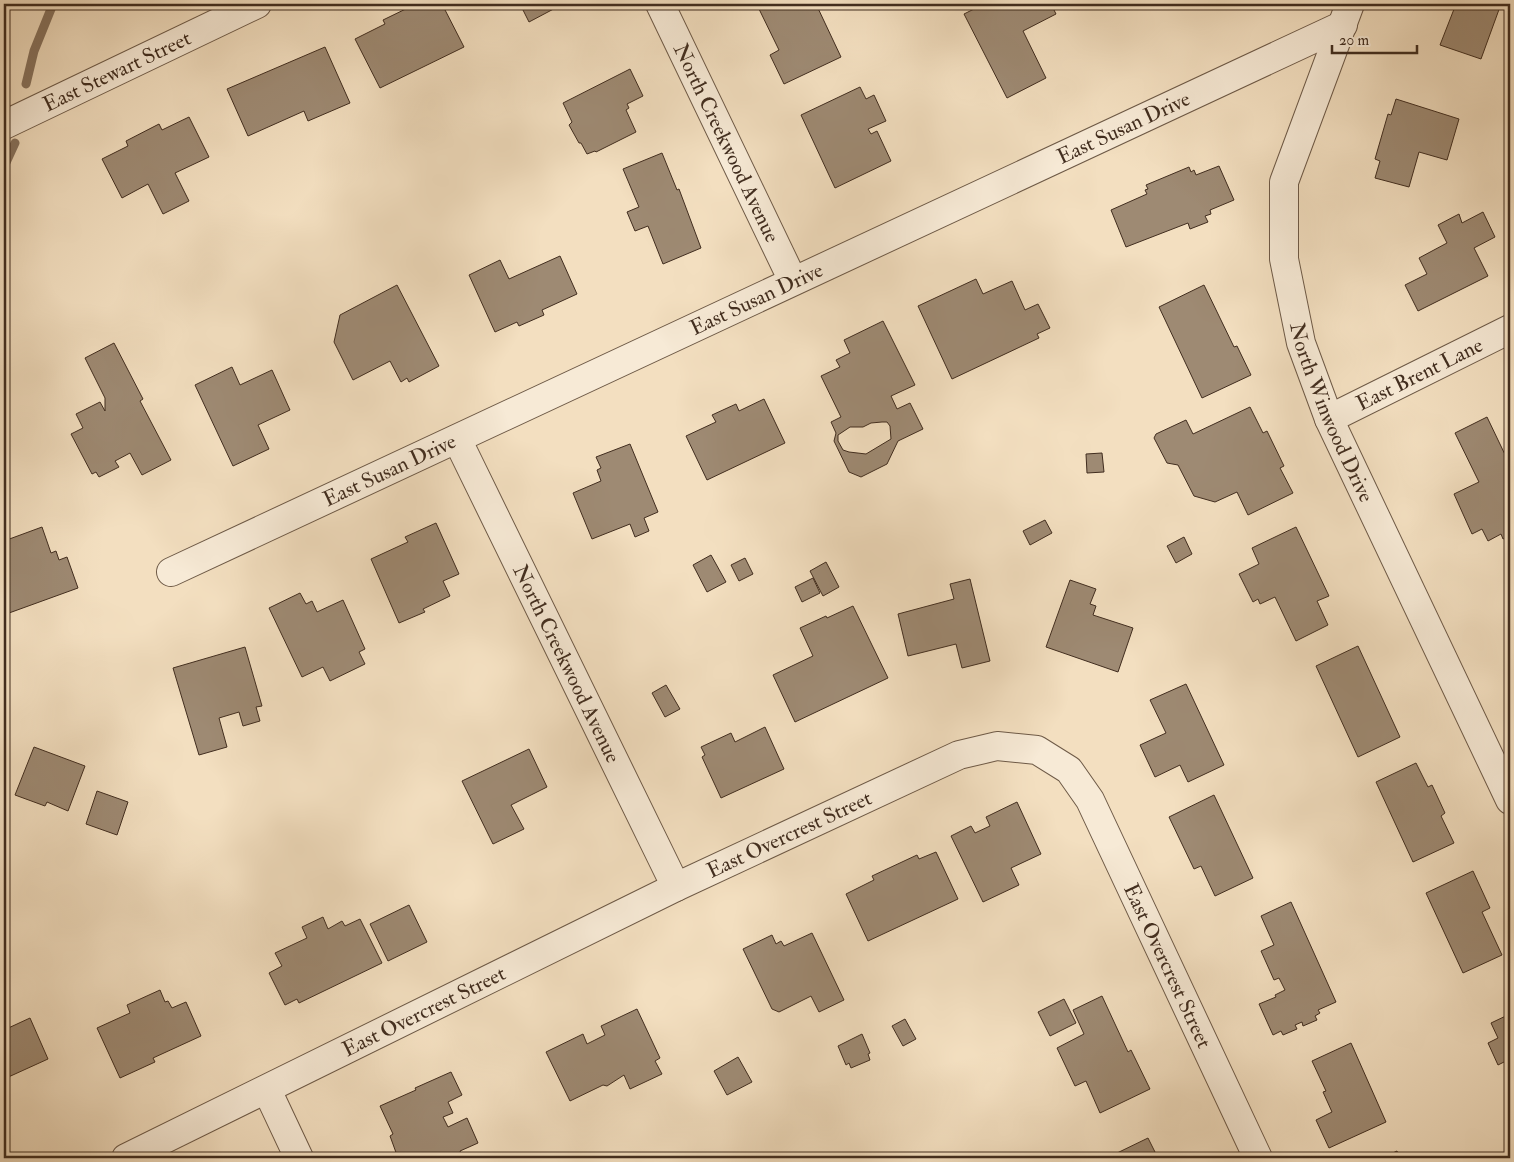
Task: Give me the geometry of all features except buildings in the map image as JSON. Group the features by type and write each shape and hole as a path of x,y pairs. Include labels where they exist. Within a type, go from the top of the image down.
{"street":[{"name":"East Stewart Street","path":"4,125 257,4"},
{"name":"North Creekwood Avenue","path":"660,4 793,282"},
{"name":"East Susan Drive","path":"171,572 793,282 1346,14"},
{"name":"North Winwood Drive","path":"1346,14 1284,182 1284,259 1301,343 1329,419 1510,800"},
{"name":"East Brent Lane","path":"1329,419 1510,329"},
{"name":"North Creekwood Avenue","path":"457,439 676,887"},
{"name":"East Overcrest Street","path":"126,1158 676,887 959,755 997,746 1037,750 1069,770 1090,800 1258,1158"},
{"path":"267,1090 299,1158"}],"waterway":[{"path":"26,84 34,51 53,4"},
{"path":"4,167 15,143"}]}
